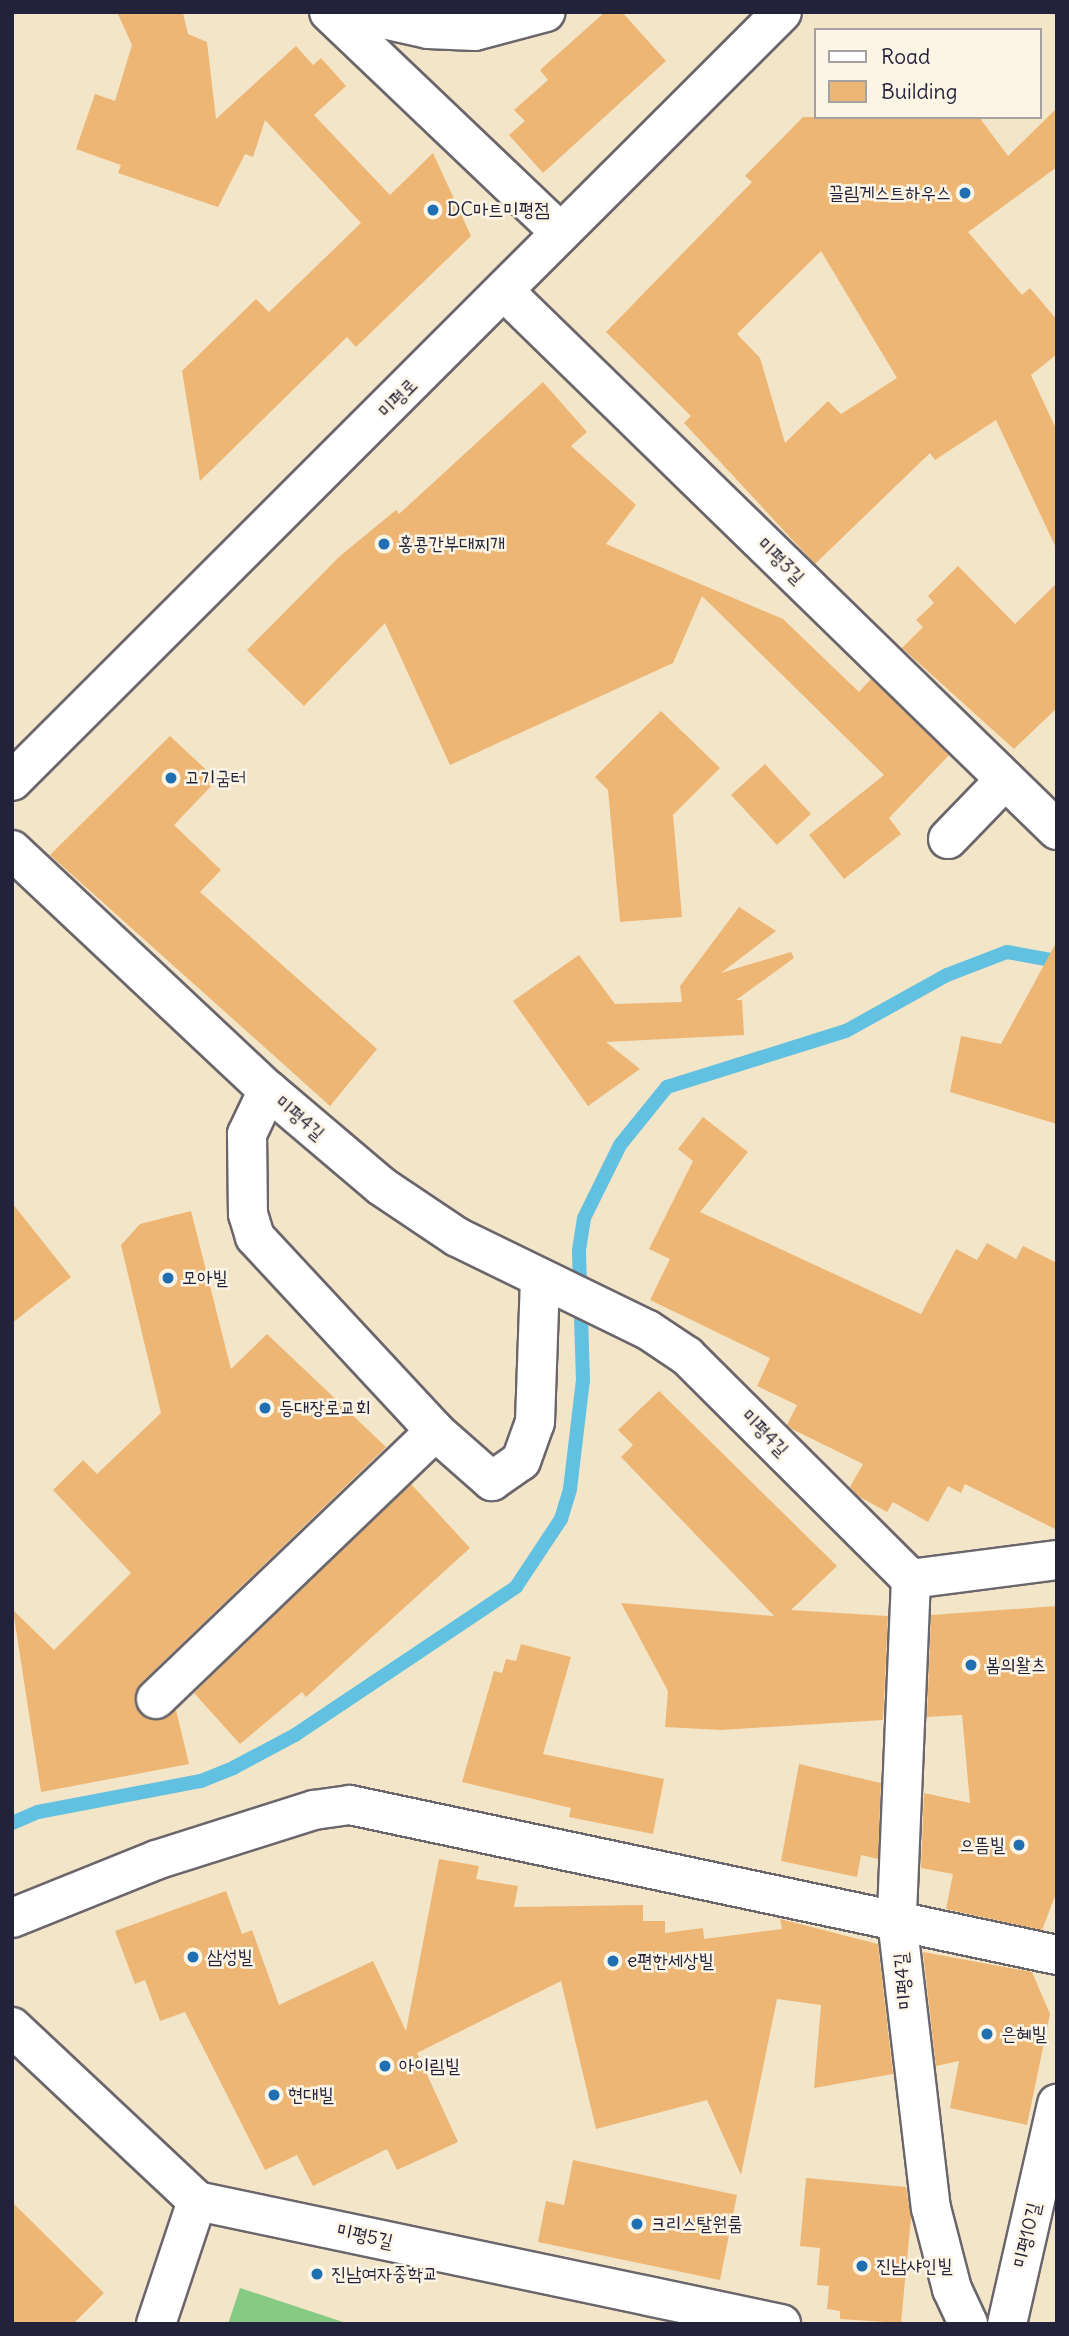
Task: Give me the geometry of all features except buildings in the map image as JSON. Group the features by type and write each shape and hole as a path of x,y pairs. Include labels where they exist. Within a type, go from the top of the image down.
{"street":[{"path":"329,12 561,233"},
{"path":"352,12 428,29 475,31 545,12"},
{"name":"미평로","path":"12,781 505,292 782,12"},
{"name":"미평3길","path":"505,292 1057,830"},
{"path":"948,839 1005,780"},
{"name":"미평4길","path":"12,850 268,1090 417,1212 548,1282 605,1308 687,1356 911,1579 897,1920 931,2208 952,2289 968,2324"},
{"path":"268,1090 247,1135 248,1214 255,1237 435,1431 487,1479 502,1479 521,1461 536,1410 548,1282"},
{"path":"156,1699 435,1431"},
{"path":"911,1579 1057,1560"},
{"path":"12,1917 156,1860 314,1810 350,1805 1057,1955"},
{"path":"12,2027 197,2200 156,2324"},
{"name":"미평10길","path":"1007,2324 1057,2104"},
{"name":"미평5길","path":"197,2200 781,2324"}],"green space":[{"path":"240,2288 349,2324 228,2324"}],"waterway":[{"path":"12,1823 38,1812 201,1781 233,1768 295,1735 516,1587 561,1519 570,1489 583,1380 579,1250 584,1218 620,1145 667,1087 846,1031 947,975 1007,952 1057,961"}],"place":[{"name":"끌림게스트하우스","path":"965,193"},
{"name":"DC마트미평점","path":"433,210"},
{"name":"홍콩간부대찌개","path":"384,544"},
{"name":"고기굼터","path":"171,778"},
{"name":"모아빌","path":"168,1278"},
{"name":"등대장로교회","path":"265,1408"},
{"name":"봄의왈츠","path":"971,1665"},
{"name":"으뜸빌","path":"1019,1845"},
{"name":"삼성빌","path":"193,1957"},
{"name":"e편한세상빌","path":"613,1961"},
{"name":"은혜빌","path":"987,2034"},
{"name":"아이림빌","path":"385,2066"},
{"name":"현대빌","path":"274,2095"},
{"name":"크리스탈원룸","path":"637,2224"},
{"name":"진남샤인빌","path":"862,2266"},
{"name":"진남여자중학교","path":"317,2274"}]}
